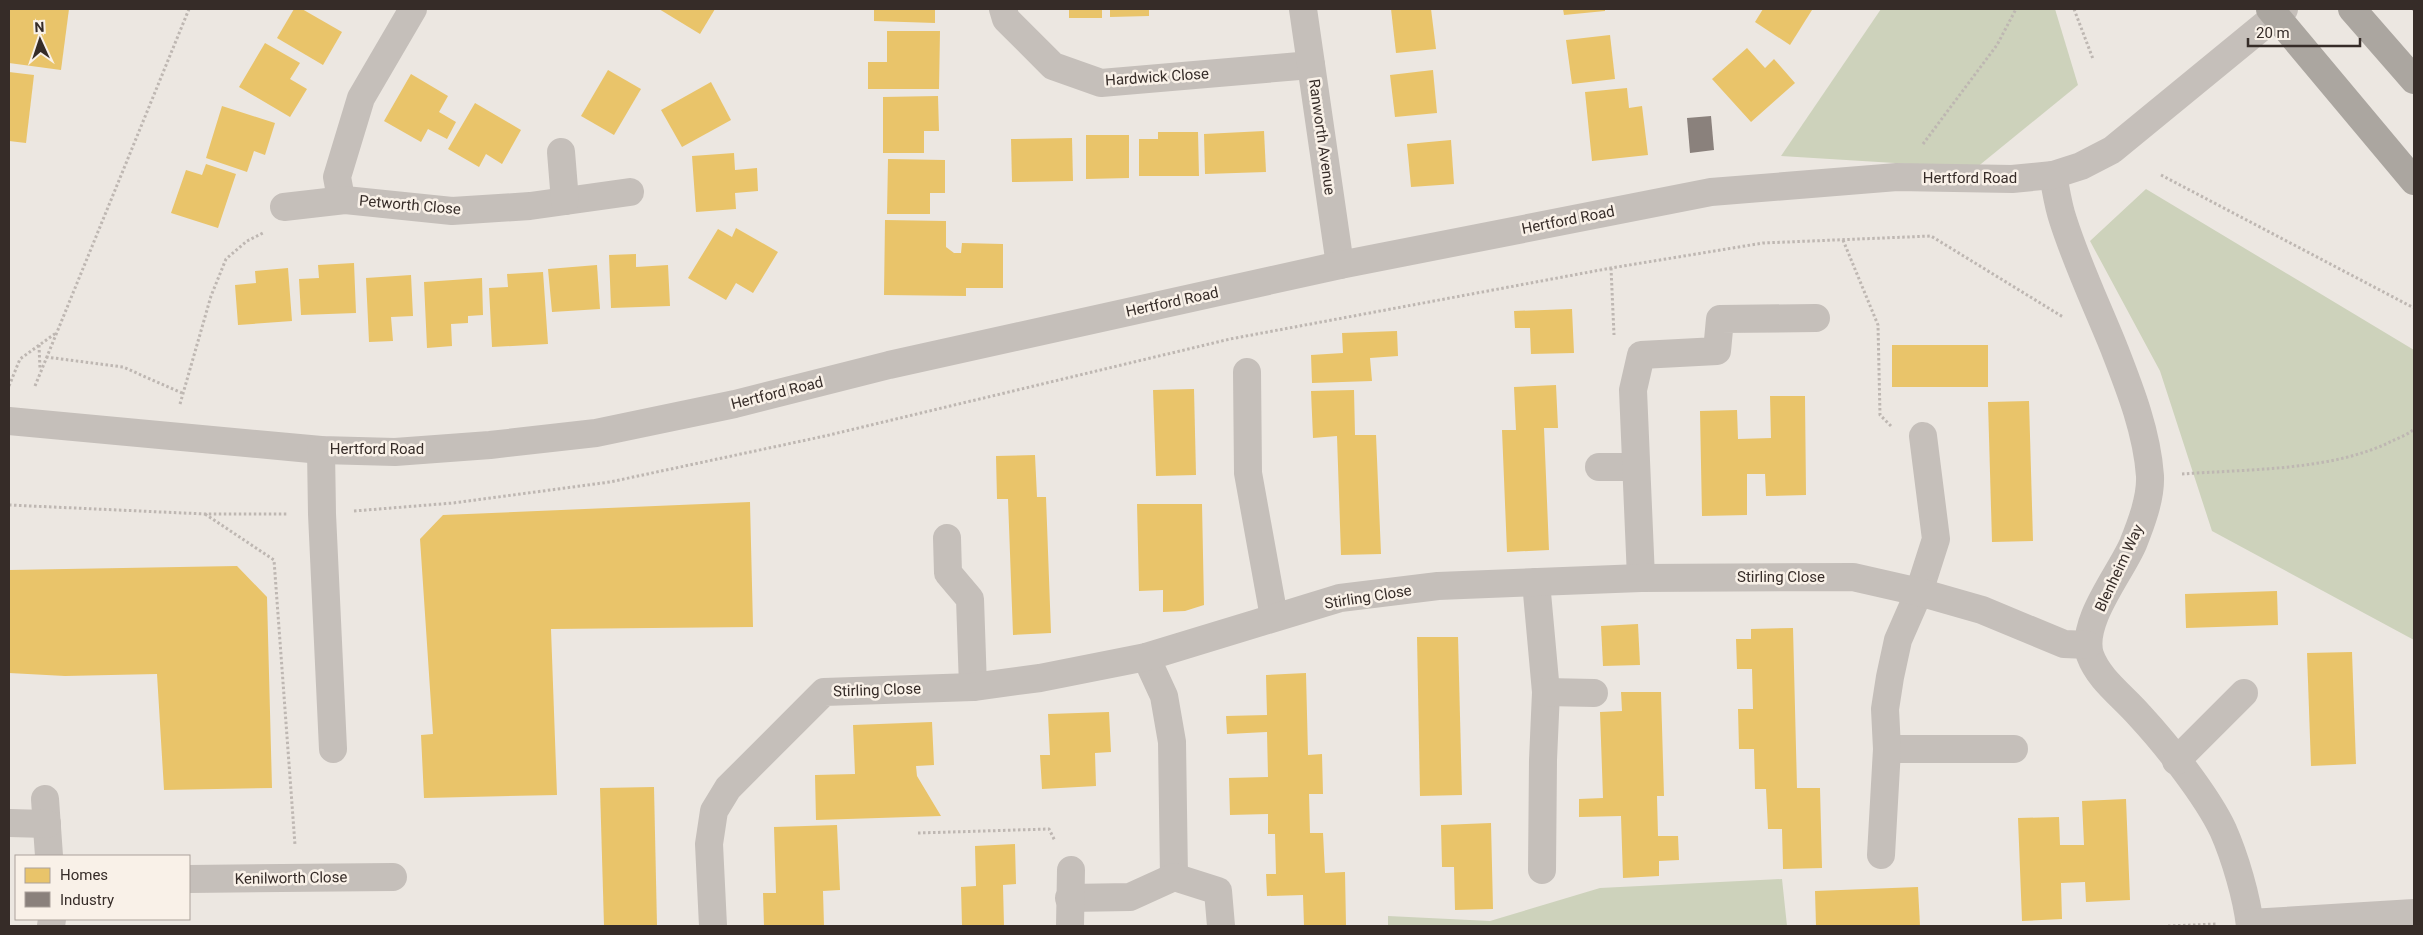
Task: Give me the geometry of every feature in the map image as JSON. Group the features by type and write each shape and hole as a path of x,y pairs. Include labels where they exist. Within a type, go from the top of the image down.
{"highway":[{"path":"2352,9 2414,80"},
{"path":"2276,11 2414,181"}],"street":[{"name":"Petworth Close","path":"345,200 340,193 337,177 361,98 413,9"},
{"name":"Hardwick Close","path":"1003,9 1006,19 1053,66 1101,83 1311,65"},
{"name":"Ranworth Avenue","path":"1303,9 1340,265"},
{"name":"Hertford Road","path":"9,421 321,450 395,452 490,445 596,433 735,404 908,361 1340,265 1711,192 1897,177 2012,179 2053,176 2081,166 2112,150 2276,11"},
{"path":"561,152 565,201"},
{"name":"Blenheim Way","path":"2053,176 2063,219 2135,404 2142,430 2150,477 2142,520 2136,537 2102,602 2089,634 2088,645"},
{"name":"Petworth Close","path":"284,208 345,200 452,211 530,206 630,192"},
{"path":"1641,578 1633,390 1641,355 1717,351 1720,319 1816,318"},
{"path":"1247,372 1248,473 1274,617"},
{"path":"1881,855 1887,749 1885,709 1890,677 1898,640 1919,592 1936,539 1923,436"},
{"path":"321,450 322,514 333,749"},
{"path":"1599,467 1636,467"},
{"path":"947,538 948,572 970,599 973,687"},
{"name":"Stirling Close","path":"713,926 709,844 714,811 728,788 824,692 973,687 1040,678 1146,657 1274,617 1349,597 1438,586 1641,578 1853,577 1919,592 1982,610 2064,644 2088,645"},
{"path":"1536,582 1546,692 1542,760 1542,870"},
{"path":"2088,645 2094,664 2104,679 2140,716 2176,761 2202,796 2222,830 2237,871 2250,925 2414,913"},
{"path":"1146,657 1164,696 1172,742 1174,877"},
{"path":"1546,692 1594,693"},
{"path":"2176,761 2244,693"},
{"path":"1887,749 2014,750"},
{"path":"9,822 46,812 49,855"},
{"path":"1070,926 1071,870"},
{"name":"Kenilworth Close","path":"190,879 393,877"},
{"path":"1070,898 1130,896 1174,877 1218,891 1221,926"}],"path":[{"path":"35,386 189,9"},
{"path":"1897,177 1997,45 2016,9"},
{"path":"2074,9 2093,59"},
{"path":"2161,175 2414,308"},
{"path":"173,437 182,393 214,289 226,259 247,241 285,226 284,208"},
{"path":"9,505 204,514 322,514 453,503 610,482 825,436 1230,339 1690,254 1762,243 1931,236 2113,347"},
{"path":"1843,240 1878,325 1880,415 1900,435 1923,436"},
{"path":"9,386 20,359 56,333"},
{"path":"39,345 40,372"},
{"path":"46,357 123,367 182,393"},
{"path":"2150,477 2321,462 2352,456 2383,446 2414,429"},
{"path":"204,514 274,560 297,878"},
{"path":"918,832 1049,829 1071,870"},
{"path":"2168,926 2250,925"}],"green space":[{"path":"1881,9 2055,9 2078,85 1976,168 1781,156"},
{"path":"2146,189 2414,350 2414,640 2212,531 2160,371 2090,241"},
{"path":"1782,879 1787,926 1388,926 1388,916 1490,921 1600,888"}],"building: Homes":[{"path":"9,9 69,9 61,70 9,63"},
{"path":"294,9 302,9 342,32 323,65 277,38"},
{"path":"659,9 715,9 700,34"},
{"path":"874,9 935,9 935,23 874,21"},
{"path":"1069,9 1102,9 1102,18 1069,18"},
{"path":"1110,9 1149,9 1149,16 1110,17"},
{"path":"1391,9 1431,9 1436,49 1396,53"},
{"path":"1563,9 1605,9 1605,11 1564,15"},
{"path":"1763,9 1812,10 1790,45 1755,22"},
{"path":"887,31 940,31 939,89 868,89 868,62 887,62"},
{"path":"1610,35 1615,79 1572,84 1566,40"},
{"path":"265,43 300,63 290,79 307,89 290,117 239,87"},
{"path":"1747,48 1765,68 1774,59 1795,83 1751,122 1712,79"},
{"path":"608,70 641,89 614,135 581,116"},
{"path":"1433,70 1437,113 1395,117 1390,75"},
{"path":"9,72 34,75 26,143 9,141"},
{"path":"411,74 448,96 439,112 456,122 447,139 428,129 421,142 384,121"},
{"path":"711,82 731,120 682,147 661,110"},
{"path":"1627,88 1629,108 1642,106 1648,155 1592,161 1585,92"},
{"path":"938,96 939,131 924,131 924,153 883,153 883,97"},
{"path":"475,103 521,130 502,164 486,154 479,167 448,149"},
{"path":"222,106 275,123 265,155 254,151 247,172 206,158"},
{"path":"1264,131 1266,172 1205,174 1204,134"},
{"path":"1158,132 1198,132 1199,176 1139,176 1139,139 1158,139"},
{"path":"1086,135 1129,135 1129,178 1086,179"},
{"path":"1072,138 1073,181 1012,182 1011,139"},
{"path":"1451,140 1454,184 1411,187 1407,144"},
{"path":"734,153 735,170 757,168 758,191 735,193 736,209 696,212 692,156"},
{"path":"888,159 945,160 945,193 930,193 930,214 887,214"},
{"path":"206,164 236,174 218,228 171,213 186,170 202,175"},
{"path":"885,220 946,221 946,247 954,253 961,253 962,243 1003,244 1003,288 966,288 966,296 884,295"},
{"path":"736,228 778,252 753,293 736,283 726,300 688,278 718,229 732,237"},
{"path":"636,254 636,267 668,265 670,306 611,308 609,255"},
{"path":"354,263 356,313 301,315 299,279 319,278 318,265"},
{"path":"597,265 600,309 552,312 548,269"},
{"path":"288,268 292,321 238,325 235,285 256,283 255,271"},
{"path":"543,272 548,344 492,347 489,288 508,287 507,274"},
{"path":"411,275 413,316 391,317 393,341 369,342 366,278"},
{"path":"482,278 483,315 468,316 468,323 451,324 452,346 427,348 424,282"},
{"path":"1572,309 1574,353 1531,354 1530,328 1515,328 1514,311"},
{"path":"1397,331 1398,356 1370,358 1372,381 1312,383 1311,355 1343,353 1342,333"},
{"path":"1892,345 1988,345 1988,387 1892,387"},
{"path":"1556,385 1558,428 1544,428 1549,550 1507,552 1502,430 1516,430 1514,387"},
{"path":"1194,389 1196,475 1156,476 1153,390"},
{"path":"1354,390 1355,435 1376,435 1381,554 1341,555 1337,436 1313,438 1311,391"},
{"path":"1770,396 1805,396 1806,495 1766,496 1765,474 1747,474 1747,515 1702,516 1700,411 1737,410 1738,439 1771,438"},
{"path":"2029,401 2033,541 1992,542 1988,402"},
{"path":"1035,455 1037,497 1046,497 1051,633 1013,635 1008,499 997,499 996,456"},
{"path":"750,502 753,627 551,629 557,795 424,798 421,735 433,734 420,539 443,515"},
{"path":"1137,504 1202,504 1204,605 1185,611 1163,612 1163,590 1139,591"},
{"path":"237,566 267,597 272,788 164,790 157,674 65,676 9,673 9,570"},
{"path":"2277,591 2278,625 2186,628 2185,594"},
{"path":"1638,624 1640,665 1603,666 1601,626"},
{"path":"1793,628 1797,788 1820,788 1822,868 1783,869 1782,829 1768,829 1766,789 1755,789 1754,749 1739,749 1738,709 1753,709 1752,669 1737,669 1736,639 1751,639 1751,629"},
{"path":"1417,637 1458,637 1462,795 1420,796"},
{"path":"2352,652 2356,764 2311,766 2307,653"},
{"path":"1306,673 1308,755 1322,754 1323,794 1309,794 1310,833 1323,833 1325,873 1345,872 1346,926 1304,926 1303,895 1267,896 1266,874 1276,874 1275,834 1268,834 1268,814 1230,815 1229,778 1268,777 1267,732 1227,734 1226,716 1267,715 1266,675"},
{"path":"1621,692 1661,692 1664,796 1657,796 1658,836 1678,836 1679,860 1659,861 1659,876 1623,878 1621,816 1579,817 1579,799 1603,798 1600,712 1622,711"},
{"path":"1109,712 1111,752 1095,753 1096,786 1042,789 1040,755 1050,755 1048,714"},
{"path":"932,722 934,765 916,766 917,776 941,816 816,820 815,775 855,774 853,725"},
{"path":"654,787 657,926 604,926 600,788"},
{"path":"2126,799 2130,900 2086,902 2085,882 2061,883 2062,919 2022,921 2018,818 2059,817 2060,845 2084,845 2082,801"},
{"path":"1491,823 1493,909 1455,910 1454,867 1442,867 1441,825"},
{"path":"837,825 840,890 823,891 824,926 764,926 763,893 776,893 774,827"},
{"path":"1015,844 1016,884 1003,885 1004,926 962,926 961,887 976,886 975,846"},
{"path":"1918,887 1920,926 1816,926 1815,891"}],"building: Industry":[{"path":"1711,116 1714,150 1690,153 1687,118"}]}
